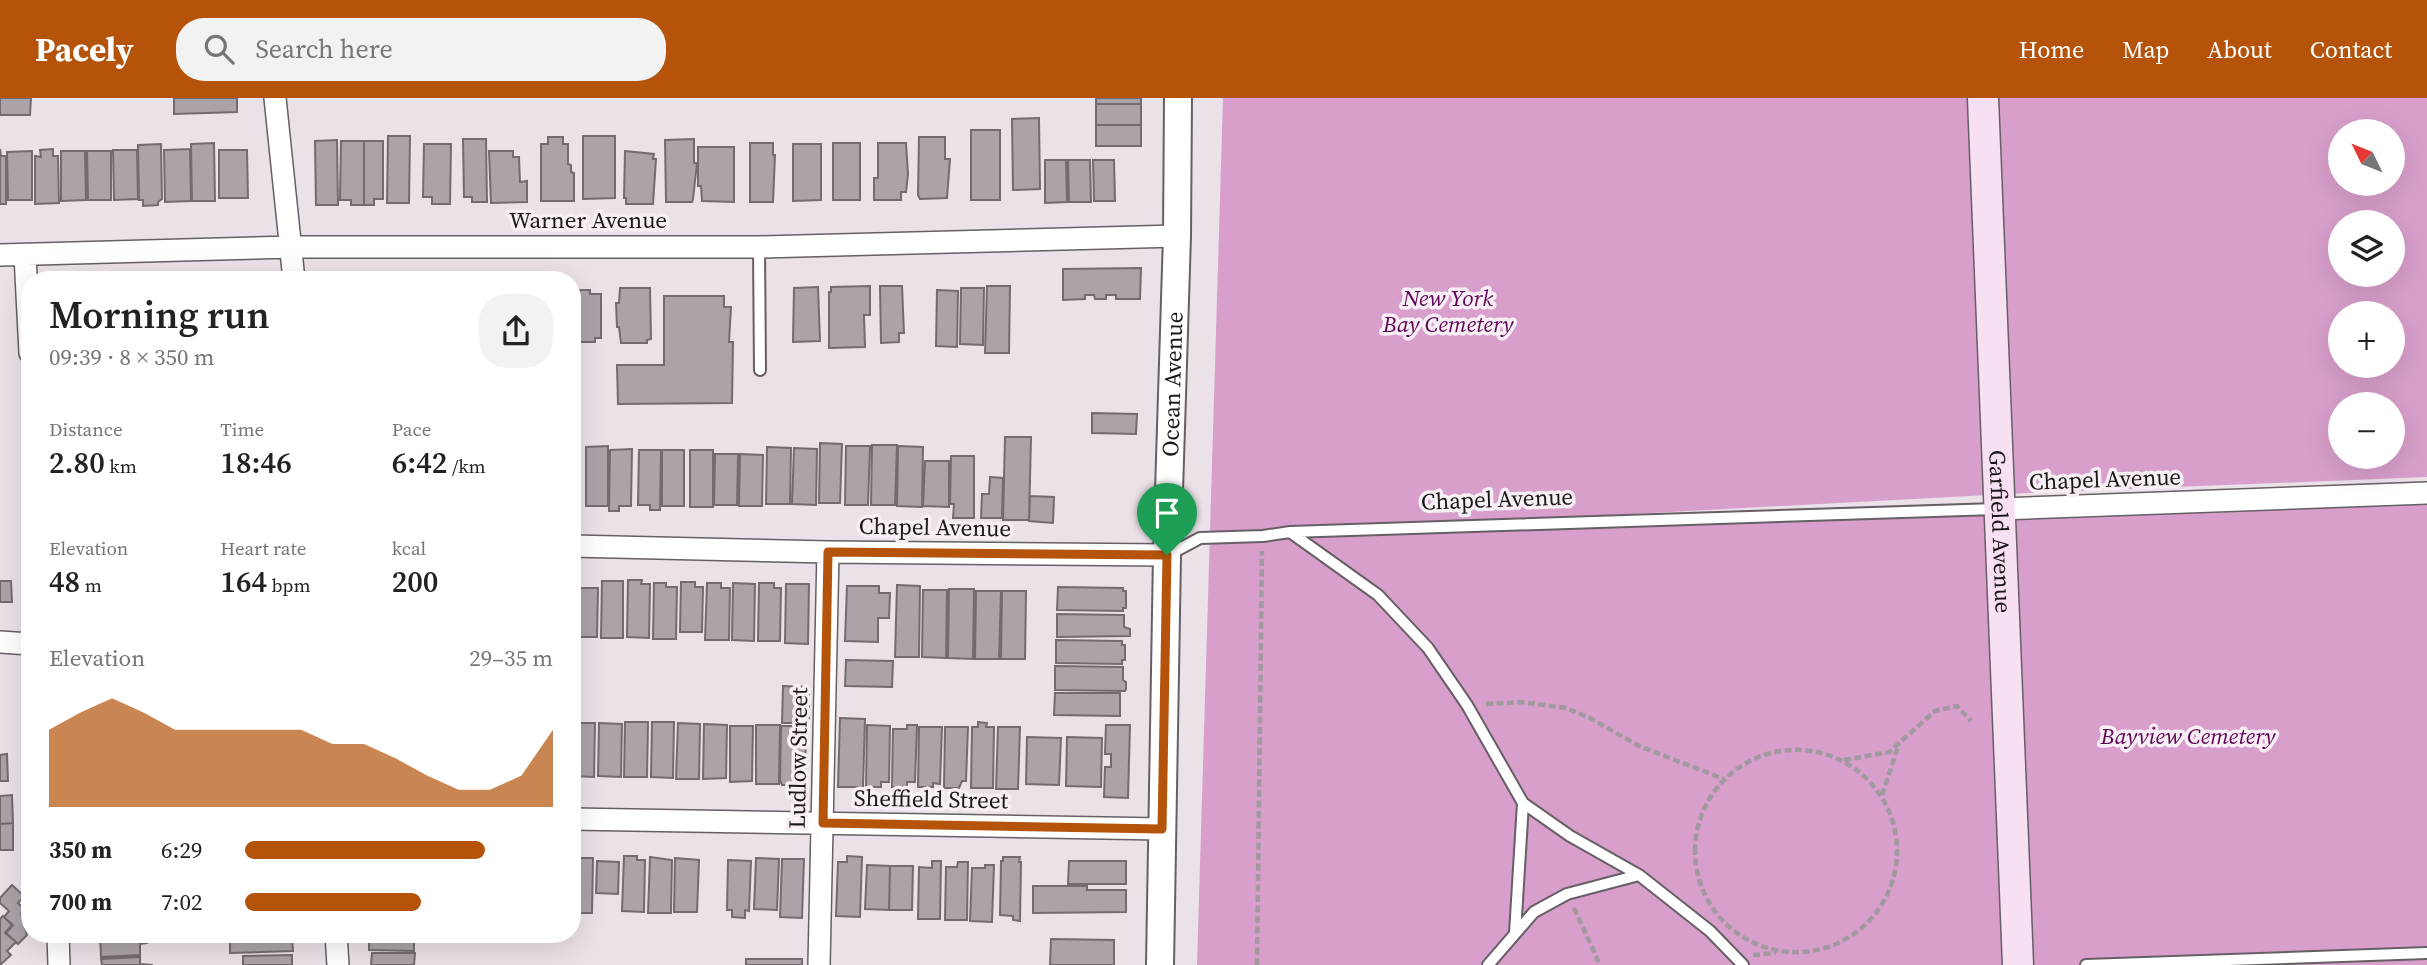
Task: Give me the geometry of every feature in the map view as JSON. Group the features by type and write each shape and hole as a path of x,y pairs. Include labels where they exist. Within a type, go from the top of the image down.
{"main road":[{"name":"Garfield Avenue","path":"1983,98 2018,965"}],"street":[{"path":"275,98 293,271"},
{"name":"Ocean Avenue","path":"1160,965 1178,98"},
{"name":"Warner Avenue","path":"0,255 291,247 759,247 1177,236"},
{"path":"25,255 26,271"},
{"name":"Chapel Avenue","path":"2001,509 2427,494"},
{"name":"Chapel Avenue","path":"581,546 1167,555"},
{"name":"Ludlow Street","path":"819,965 828,552"},
{"path":"0,642 21,643"},
{"name":"Sheffield Street","path":"581,819 1162,829"},
{"path":"58,943 59,965"},
{"path":"337,943 338,965"}],"lane":[{"path":"759,247 760,370"},
{"name":"Chapel Avenue","path":"1167,555 1200,538 1290,533 2001,509"},
{"path":"1290,533 1378,595 1428,648 1467,705 1523,803 1570,836 1639,875 1710,931 1743,965"},
{"path":"1516,933 1523,803"},
{"path":"1488,965 1534,912 1567,894 1639,875"},
{"path":"2087,965 2427,953"}],"path":[{"path":"1257,965 1260,598 1263,536"},
{"path":"1467,705 1521,702 1566,708 1590,718 1639,746 1724,779"},
{"path":"1843,760 1889,752 1935,711 1957,706 1971,721"},
{"path":"1881,796 1899,744"},
{"path":"1781,750 1813,750 1843,760 1869,779 1888,805 1897,835 1897,867 1887,898 1868,924 1842,942 1811,952 1779,952 1749,942 1723,923 1704,897 1695,867 1695,835 1705,804 1724,779 1750,760 1781,750"},
{"path":"1567,894 1600,965"}],"green space":[{"path":"1223,98 2427,98 2427,477 2026,493 1331,530 2427,500 2427,965 1197,965"}],"building":[{"path":"0,98 31,98 30,115 0,115"},
{"path":"174,98 237,98 237,112 174,114"},
{"path":"1096,98 1141,98 1141,104 1096,104"},
{"path":"1096,104 1141,104 1141,125 1096,125"},
{"path":"1039,118 1040,189 1013,190 1012,119"},
{"path":"1096,125 1141,125 1141,146 1096,146"},
{"path":"971,130 1000,130 1000,200 971,200"},
{"path":"388,136 410,136 409,203 387,203"},
{"path":"583,136 615,136 615,198 583,199"},
{"path":"548,137 563,137 563,144 568,144 568,164 574,173 574,201 541,201 541,144 548,144"},
{"path":"919,137 945,137 945,159 950,159 947,198 920,199 918,195"},
{"path":"463,139 486,139 487,202 472,202 472,197 464,197"},
{"path":"694,139 694,163 697,163 692,202 666,202 665,140"},
{"path":"337,140 338,205 316,205 315,141"},
{"path":"341,141 364,141 364,205 351,205 351,200 340,200"},
{"path":"364,141 383,141 383,199 374,199 374,205 364,205"},
{"path":"214,143 215,201 192,201 191,144"},
{"path":"750,143 773,143 773,202 750,202"},
{"path":"833,143 860,143 860,200 833,200"},
{"path":"878,143 906,143 908,174 906,192 901,192 901,200 874,200 874,178 878,178"},
{"path":"161,144 162,199 158,205 143,206 143,200 139,200 138,145"},
{"path":"424,144 451,144 450,204 432,204 432,197 423,197"},
{"path":"793,144 821,144 821,200 793,201"},
{"path":"698,147 734,147 734,202 702,201 701,186 698,186"},
{"path":"0,149 1,156 6,156 6,204 0,204"},
{"path":"53,149 53,156 58,156 59,203 35,204 35,156 41,157 40,150"},
{"path":"190,149 191,201 165,202 164,150"},
{"path":"113,150 137,150 138,199 114,200"},
{"path":"219,150 247,150 248,198 219,198"},
{"path":"32,151 32,200 8,200 7,152"},
{"path":"61,151 85,151 86,200 61,201"},
{"path":"87,151 111,151 111,200 88,200"},
{"path":"489,151 513,151 513,157 519,157 520,182 527,181 527,202 491,203"},
{"path":"625,151 654,154 653,204 626,204"},
{"path":"1045,160 1066,160 1067,202 1045,203"},
{"path":"1068,160 1090,160 1091,202 1069,202"},
{"path":"1093,160 1114,160 1115,201 1094,201"},
{"path":"1141,268 1140,299 1116,299 1116,295 1106,295 1106,299 1095,299 1094,295 1085,295 1085,299 1063,300 1063,269"},
{"path":"870,286 870,315 864,315 865,347 829,348 831,287"},
{"path":"880,286 902,286 904,333 899,333 899,342 881,343"},
{"path":"987,286 1010,286 1009,353 985,353"},
{"path":"818,287 820,341 793,342 794,288"},
{"path":"620,288 650,288 651,339 647,340 647,343 621,343 616,303 619,303"},
{"path":"961,288 984,288 983,345 960,344"},
{"path":"581,290 590,290 590,294 601,294 601,338 595,338 595,342 581,342"},
{"path":"937,290 958,291 957,347 936,346"},
{"path":"664,296 724,296 724,307 731,307 729,342 733,342 732,403 618,404 617,365 664,365"},
{"path":"1092,413 1137,414 1136,434 1092,433"},
{"path":"1005,437 1031,437 1029,520 1003,520"},
{"path":"820,443 842,444 840,503 819,503"},
{"path":"872,445 897,445 895,505 871,505"},
{"path":"608,446 608,506 586,506 586,447"},
{"path":"846,446 870,446 868,505 845,505"},
{"path":"898,446 923,447 922,507 897,506"},
{"path":"767,447 791,448 790,504 766,504"},
{"path":"794,448 817,449 816,505 792,504"},
{"path":"632,449 631,506 619,506 619,511 609,511 610,450"},
{"path":"639,450 661,450 660,510 650,510 650,505 638,505"},
{"path":"662,450 684,450 684,506 662,506"},
{"path":"690,450 713,450 713,507 690,507"},
{"path":"715,454 738,454 737,505 714,505"},
{"path":"740,454 763,455 762,506 739,506"},
{"path":"951,456 974,456 974,518 953,518 954,504 950,504"},
{"path":"925,461 949,461 949,507 923,506"},
{"path":"990,477 1003,478 1002,518 981,518 982,494 989,494"},
{"path":"1030,496 1054,497 1053,523 1029,521"},
{"path":"628,580 642,580 641,584 650,584 649,638 627,637"},
{"path":"0,581 11,581 12,602 0,602"},
{"path":"602,581 623,581 623,638 601,638"},
{"path":"681,582 695,582 695,587 703,587 702,632 680,632"},
{"path":"654,583 677,587 676,639 653,639"},
{"path":"707,583 721,583 721,588 730,588 729,640 705,640"},
{"path":"733,583 755,584 754,641 732,640"},
{"path":"759,583 774,583 774,588 781,588 780,641 758,641"},
{"path":"786,584 809,584 808,644 785,643"},
{"path":"897,585 920,586 919,657 895,657"},
{"path":"847,586 879,586 879,593 890,593 889,618 878,618 878,642 845,641"},
{"path":"1058,587 1123,588 1123,591 1126,591 1126,608 1123,608 1123,611 1057,610"},
{"path":"581,588 598,588 597,637 581,637"},
{"path":"949,589 974,589 973,659 948,658"},
{"path":"923,590 947,590 946,658 922,657"},
{"path":"976,591 1001,591 999,659 975,659"},
{"path":"1002,591 1026,591 1025,659 1001,659"},
{"path":"1057,614 1124,615 1124,627 1130,629 1130,636 1057,637"},
{"path":"1056,640 1122,641 1122,645 1125,645 1125,660 1122,660 1122,664 1056,663"},
{"path":"846,660 893,661 892,687 845,686"},
{"path":"1055,666 1123,667 1126,689 1055,690"},
{"path":"783,686 809,687 809,723 782,723"},
{"path":"1055,693 1120,693 1120,716 1054,715"},
{"path":"840,718 865,719 863,787 838,787"},
{"path":"625,722 648,722 647,777 624,777"},
{"path":"652,722 674,722 673,778 651,777"},
{"path":"978,722 987,723 986,727 994,727 993,788 971,788 972,727 978,727"},
{"path":"581,723 595,723 594,777 581,776"},
{"path":"599,723 622,724 621,777 598,776"},
{"path":"678,723 700,724 699,779 676,779"},
{"path":"704,724 727,725 726,778 703,779"},
{"path":"756,725 780,725 779,784 756,784"},
{"path":"867,725 890,726 889,782 881,782 881,787 866,787"},
{"path":"907,725 917,725 915,782 907,782 907,787 892,787 893,729 907,729"},
{"path":"1106,725 1130,725 1128,798 1104,797 1105,767 1111,767 1111,754 1105,754"},
{"path":"730,726 753,726 752,781 730,782"},
{"path":"781,726 806,726 805,781 797,781 796,785 782,785 780,780"},
{"path":"919,727 942,727 940,784 933,783 933,787 918,787"},
{"path":"945,727 968,727 966,781 962,781 959,788 944,788"},
{"path":"998,727 1020,727 1018,789 996,789"},
{"path":"1027,737 1061,738 1059,785 1026,784"},
{"path":"1067,737 1102,738 1101,787 1066,786"},
{"path":"7,754 8,781 0,781 0,755"},
{"path":"12,795 13,823 0,824 0,796"},
{"path":"13,823 13,850 0,850 0,824"},
{"path":"624,856 637,856 637,860 645,860 644,912 622,911"},
{"path":"847,856 862,857 860,917 836,916 838,862 847,862"},
{"path":"650,857 672,860 671,913 648,913"},
{"path":"1003,857 1020,857 1020,921 1013,920 1013,916 1000,915"},
{"path":"581,858 593,858 592,913 581,913"},
{"path":"675,858 699,860 697,912 674,912"},
{"path":"756,858 779,859 777,910 754,909"},
{"path":"782,859 804,859 802,918 780,917"},
{"path":"728,860 751,861 749,911 745,910 745,918 732,917 732,910 727,910"},
{"path":"597,861 619,862 618,894 596,893"},
{"path":"932,861 941,861 940,919 918,919 919,867 932,868"},
{"path":"1069,861 1126,861 1126,884 1068,884"},
{"path":"958,862 968,862 967,920 945,920 946,867 957,867"},
{"path":"867,865 890,866 889,910 865,909"},
{"path":"985,865 994,865 992,922 970,921 972,868 985,868"},
{"path":"890,866 913,866 912,910 889,910"},
{"path":"12,885 21,893 18,903 21,906 21,941 18,944 6,933 13,925 4,917 9,911 0,903 0,898"},
{"path":"1033,886 1087,886 1087,890 1126,890 1126,912 1033,913"},
{"path":"3,916 12,925 5,933 16,942 7,951 11,955 0,965 0,919"},
{"path":"1051,939 1114,940 1114,965 1050,965"},
{"path":"100,943 147,943 140,944 140,955 101,957"},
{"path":"230,943 293,943 293,951 230,953"},
{"path":"369,943 414,943 414,951 369,950"},
{"path":"372,953 415,953 414,965 371,965"},
{"path":"292,955 292,965 243,965 243,956"},
{"path":"140,957 140,964 153,965 102,965 101,959"},
{"path":"746,959 802,959 802,965 746,965"}],"route":[{"path":"828,552 1167,555 1162,829 823,823 828,552"}],"park label":[{"name":"New York Bay Cemetery","path":"1448,311"},
{"name":"Bayview Cemetery","path":"2188,736"}]}
